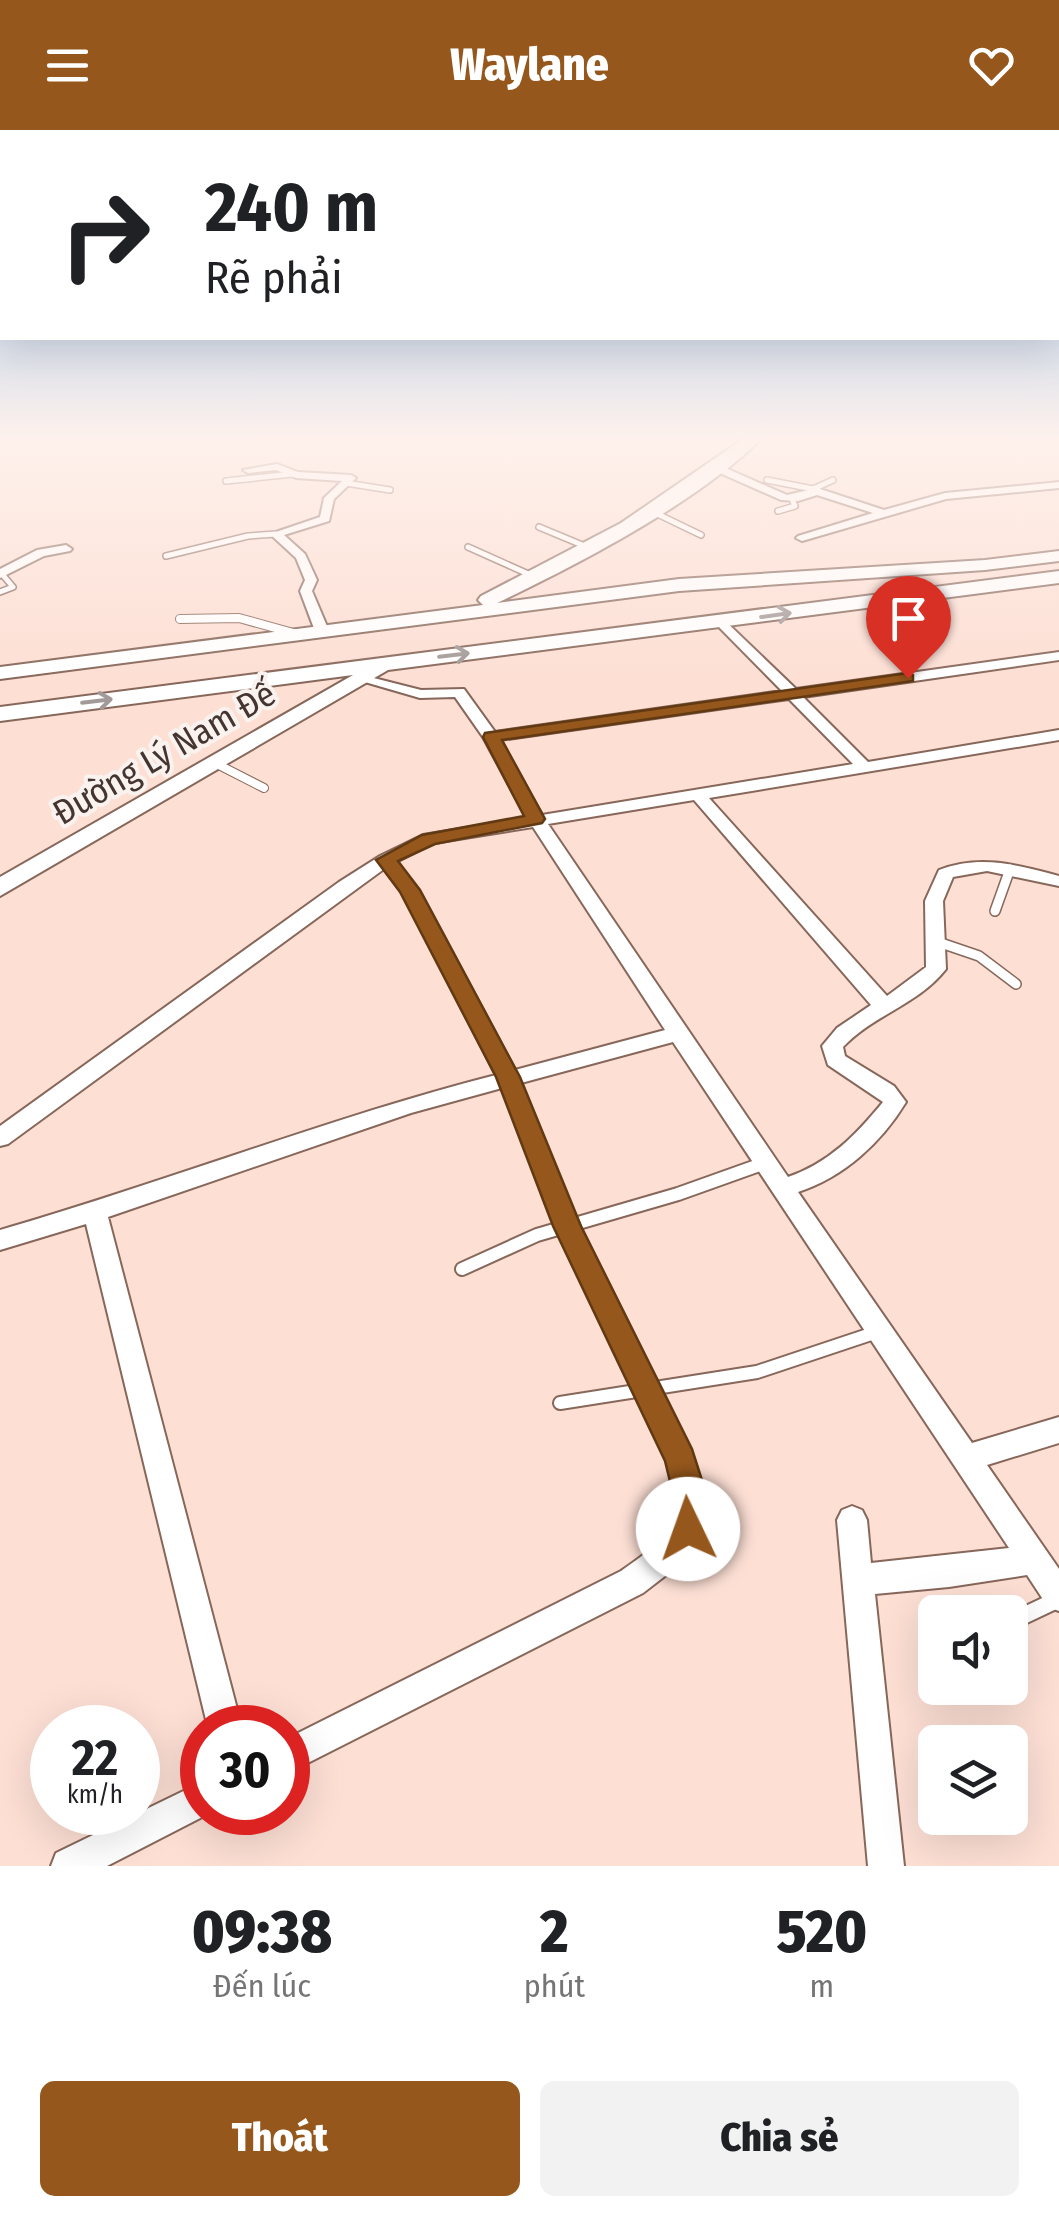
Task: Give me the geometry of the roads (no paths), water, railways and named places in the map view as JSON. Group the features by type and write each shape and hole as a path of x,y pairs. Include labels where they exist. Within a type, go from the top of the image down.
{"street":[{"path":"276,534 325,518"},
{"path":"458,614 537,578 580,564 639,518"},
{"path":"802,538 871,518"},
{"path":"276,534 301,557 312,580 306,591 322,631"},
{"path":"1,574 41,553 66,549"},
{"path":"0,673 703,583 1059,556"},
{"path":"580,564 625,592"},
{"path":"0,714 1059,577"},
{"path":"703,583 736,601 732,620"},
{"path":"732,620 794,694 862,765"},
{"path":"230,643 218,658 220,666 242,682"},
{"path":"491,737 1059,656"},
{"name":"Đường Lý Nam Đế","path":"0,888 390,663"},
{"name":"Đường Lý Nam Đế","path":"280,677 310,696 310,710"},
{"path":"362,677 420,694 459,692 491,737 536,819 678,1034 1059,1598"},
{"path":"0,1138 386,860 429,840 536,819 1059,735"},
{"path":"696,793 882,1004"},
{"path":"310,1745 632,1582 674,1552 688,1529 692,1502 681,1460 567,1226 508,1077 410,890 386,860"},
{"path":"783,1188 830,1172 895,1102 886,1091 842,1066 831,1053 832,1046 846,1028 882,1004 919,988 936,968 934,901 945,874 982,864 1059,881"},
{"path":"0,1240 95,1212 406,1106 678,1034"},
{"path":"95,1212 219,1705"},
{"path":"967,1458 1059,1430"},
{"path":"852,1520 886,1866"},
{"path":"857,1580 1034,1559"},
{"path":"70,1866 180,1810"}],"lane":[{"path":"666,518 702,535"},
{"path":"539,527 580,564"},
{"path":"166,556 194,553 249,535 276,534"},
{"path":"468,547 537,578"},
{"path":"0,592 12,587 1,574"},
{"path":"180,619 211,614 298,634"},
{"path":"216,763 264,788"},
{"path":"995,912 1010,869"},
{"path":"935,942 957,946 986,959 1016,984"},
{"path":"462,1269 536,1235 661,1199 765,1163"},
{"path":"560,1402 757,1372 880,1331"},
{"path":"1028,1614 1059,1598"}]}
